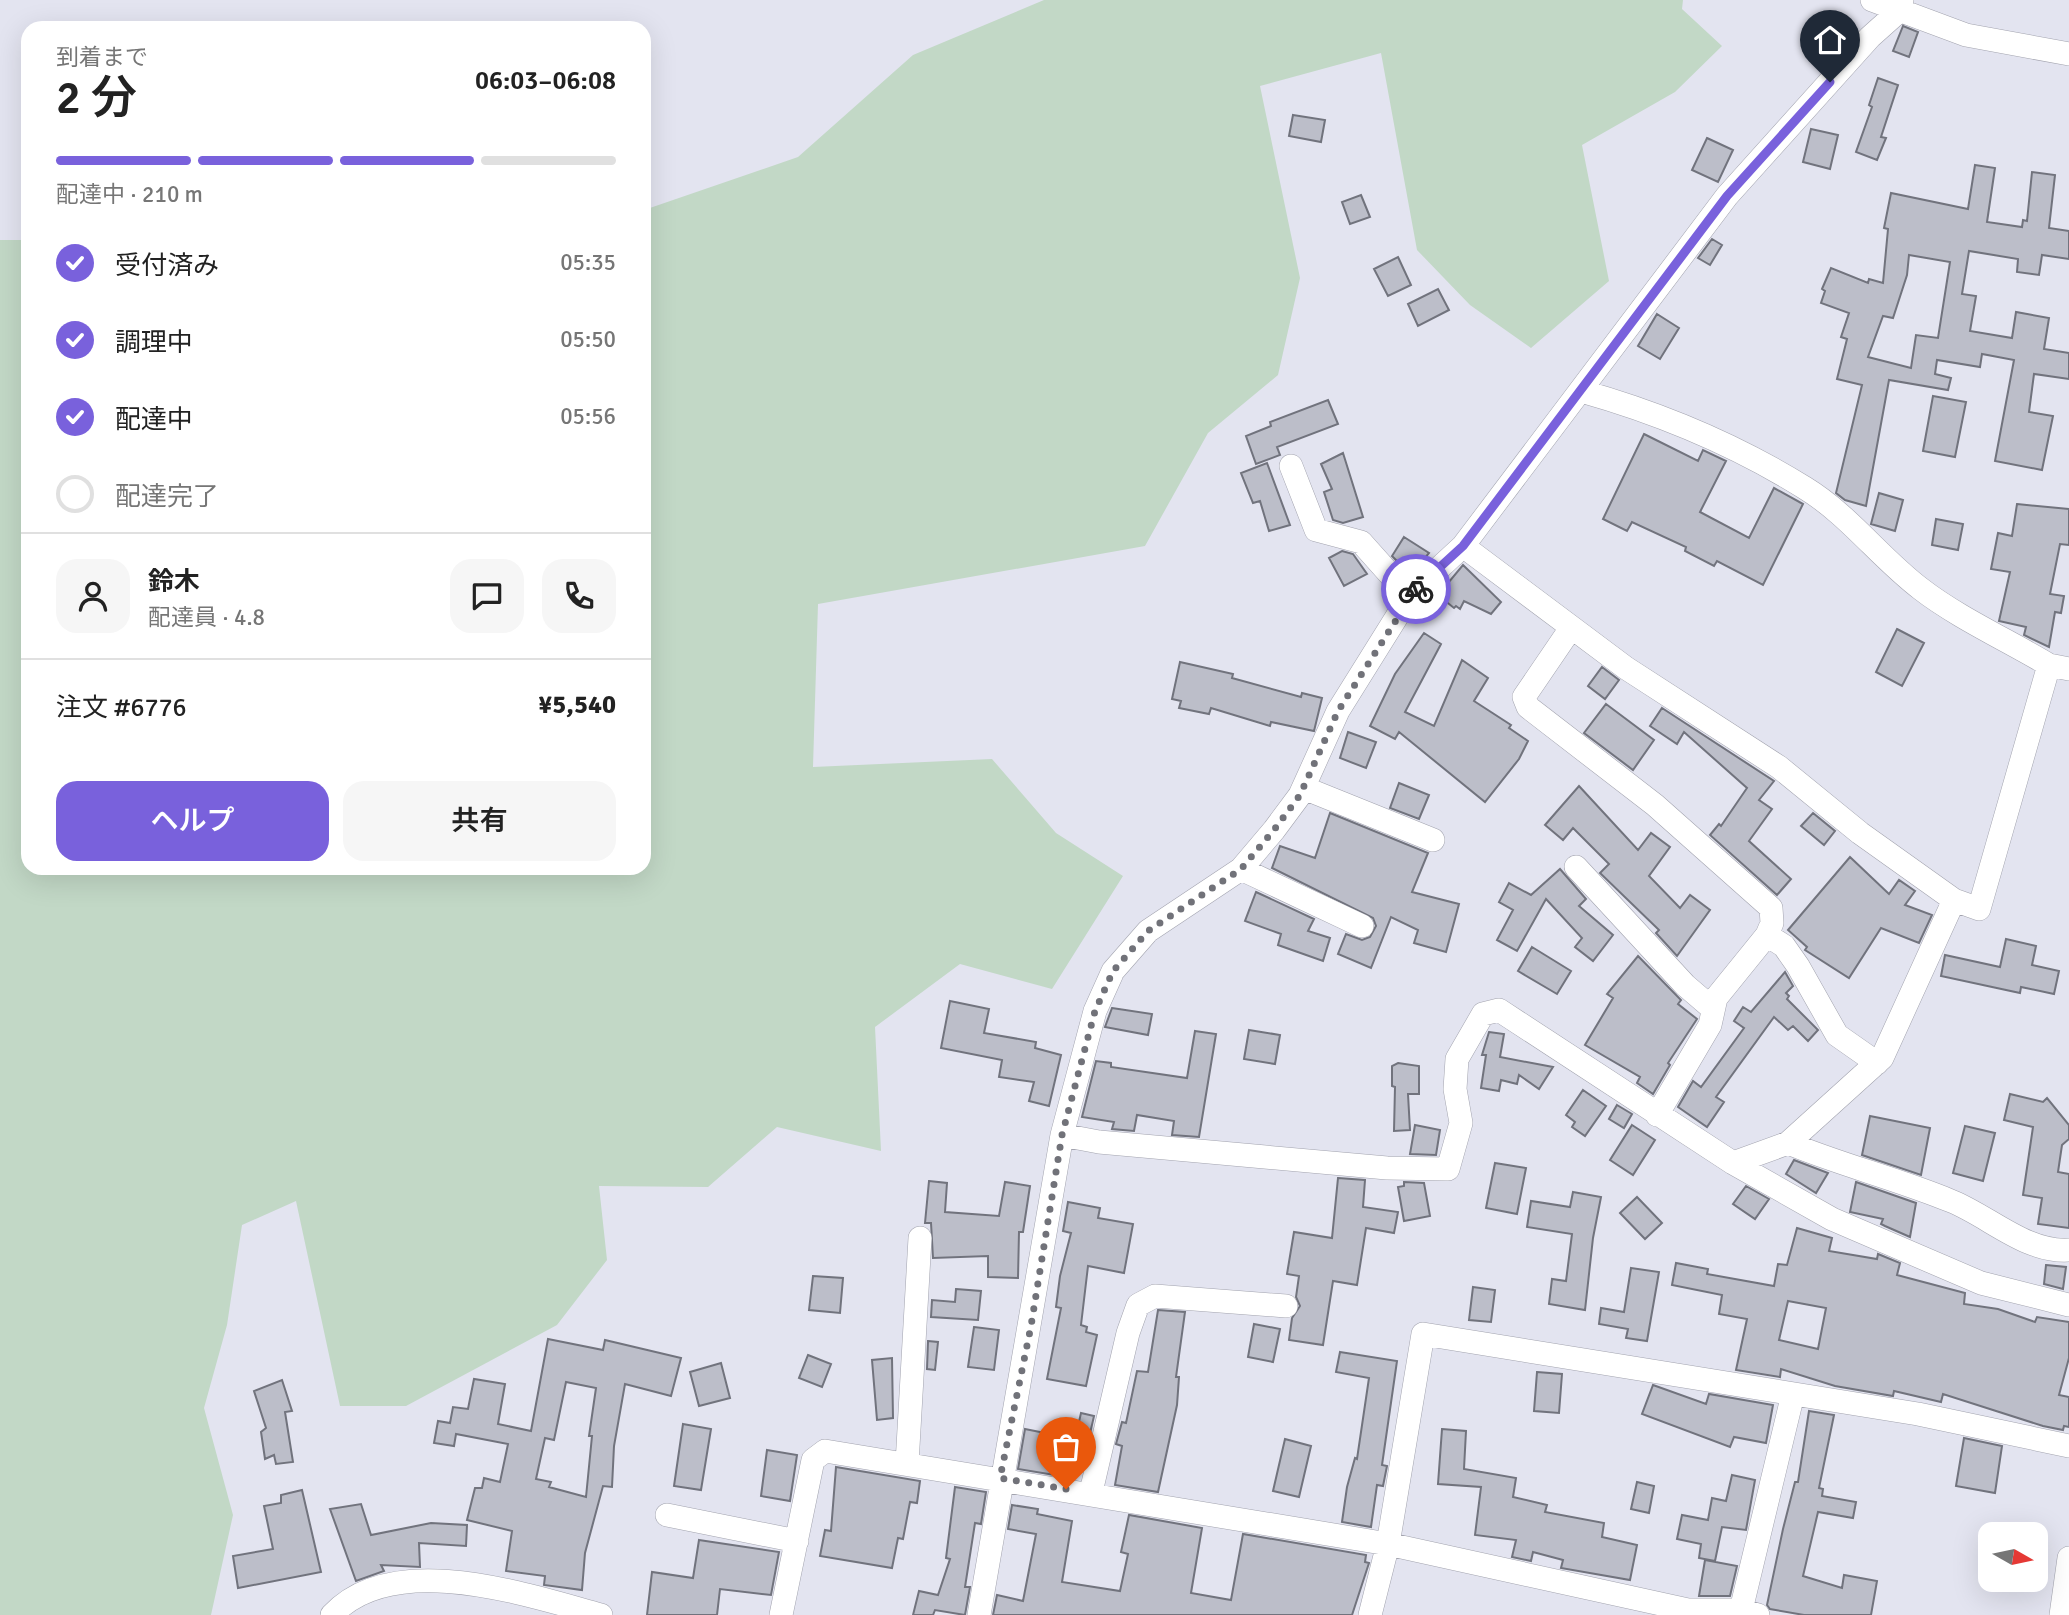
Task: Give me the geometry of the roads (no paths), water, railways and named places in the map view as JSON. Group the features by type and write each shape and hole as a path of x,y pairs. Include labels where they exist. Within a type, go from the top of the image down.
{"street":[{"path":"1872,0 1900,6 1966,35 2069,54"},
{"path":"979,1615 1000,1478 1031,1326 1062,1135 1095,1011 1113,971 1148,931 1241,869 1304,788 1338,711 1412,594 1463,546 1727,196 1900,6"},
{"path":"1463,546 1626,668 1779,767 1860,833 1954,900 1979,909 2059,667 1921,590 1840,513 1805,488 1685,426 1637,407 1581,390"},
{"path":"1291,466 1315,530 1361,542 1394,579 1412,594"},
{"path":"1571,628 1524,697 1528,707 1655,805 1771,908 1772,923 1767,935 1716,998 1710,1026 1657,1115"},
{"path":"1304,788 1433,840"},
{"path":"1576,867 1685,985 1713,1009"},
{"path":"1241,869 1362,926"},
{"path":"1733,1163 1788,1143 1813,1124 1877,1063 1916,990 1954,900"},
{"path":"1767,935 1784,946 1837,1035 1877,1063"},
{"path":"1062,1135 1099,1142 1387,1168 1448,1169 1461,1123 1455,1089 1457,1059 1483,1014 1499,1010 1733,1163 1832,1219 1981,1283 2069,1305"},
{"path":"1788,1143 1828,1160 1953,1202 2002,1230 2058,1251 2069,1250"},
{"path":"908,1464 920,1238"},
{"path":"1091,1492 1128,1333 1138,1305 1155,1296 1286,1306"},
{"path":"1370,1615 1388,1544 1423,1334 1918,1414 2069,1446"},
{"path":"781,1615 813,1461 825,1451 1091,1492 1388,1544 1687,1613 1749,1612 1793,1394"},
{"path":"667,1515 797,1541"},
{"path":"2061,1615 2069,1558"},
{"path":"332,1615 341,1605 373,1589 438,1580 537,1598 601,1615"}]}
